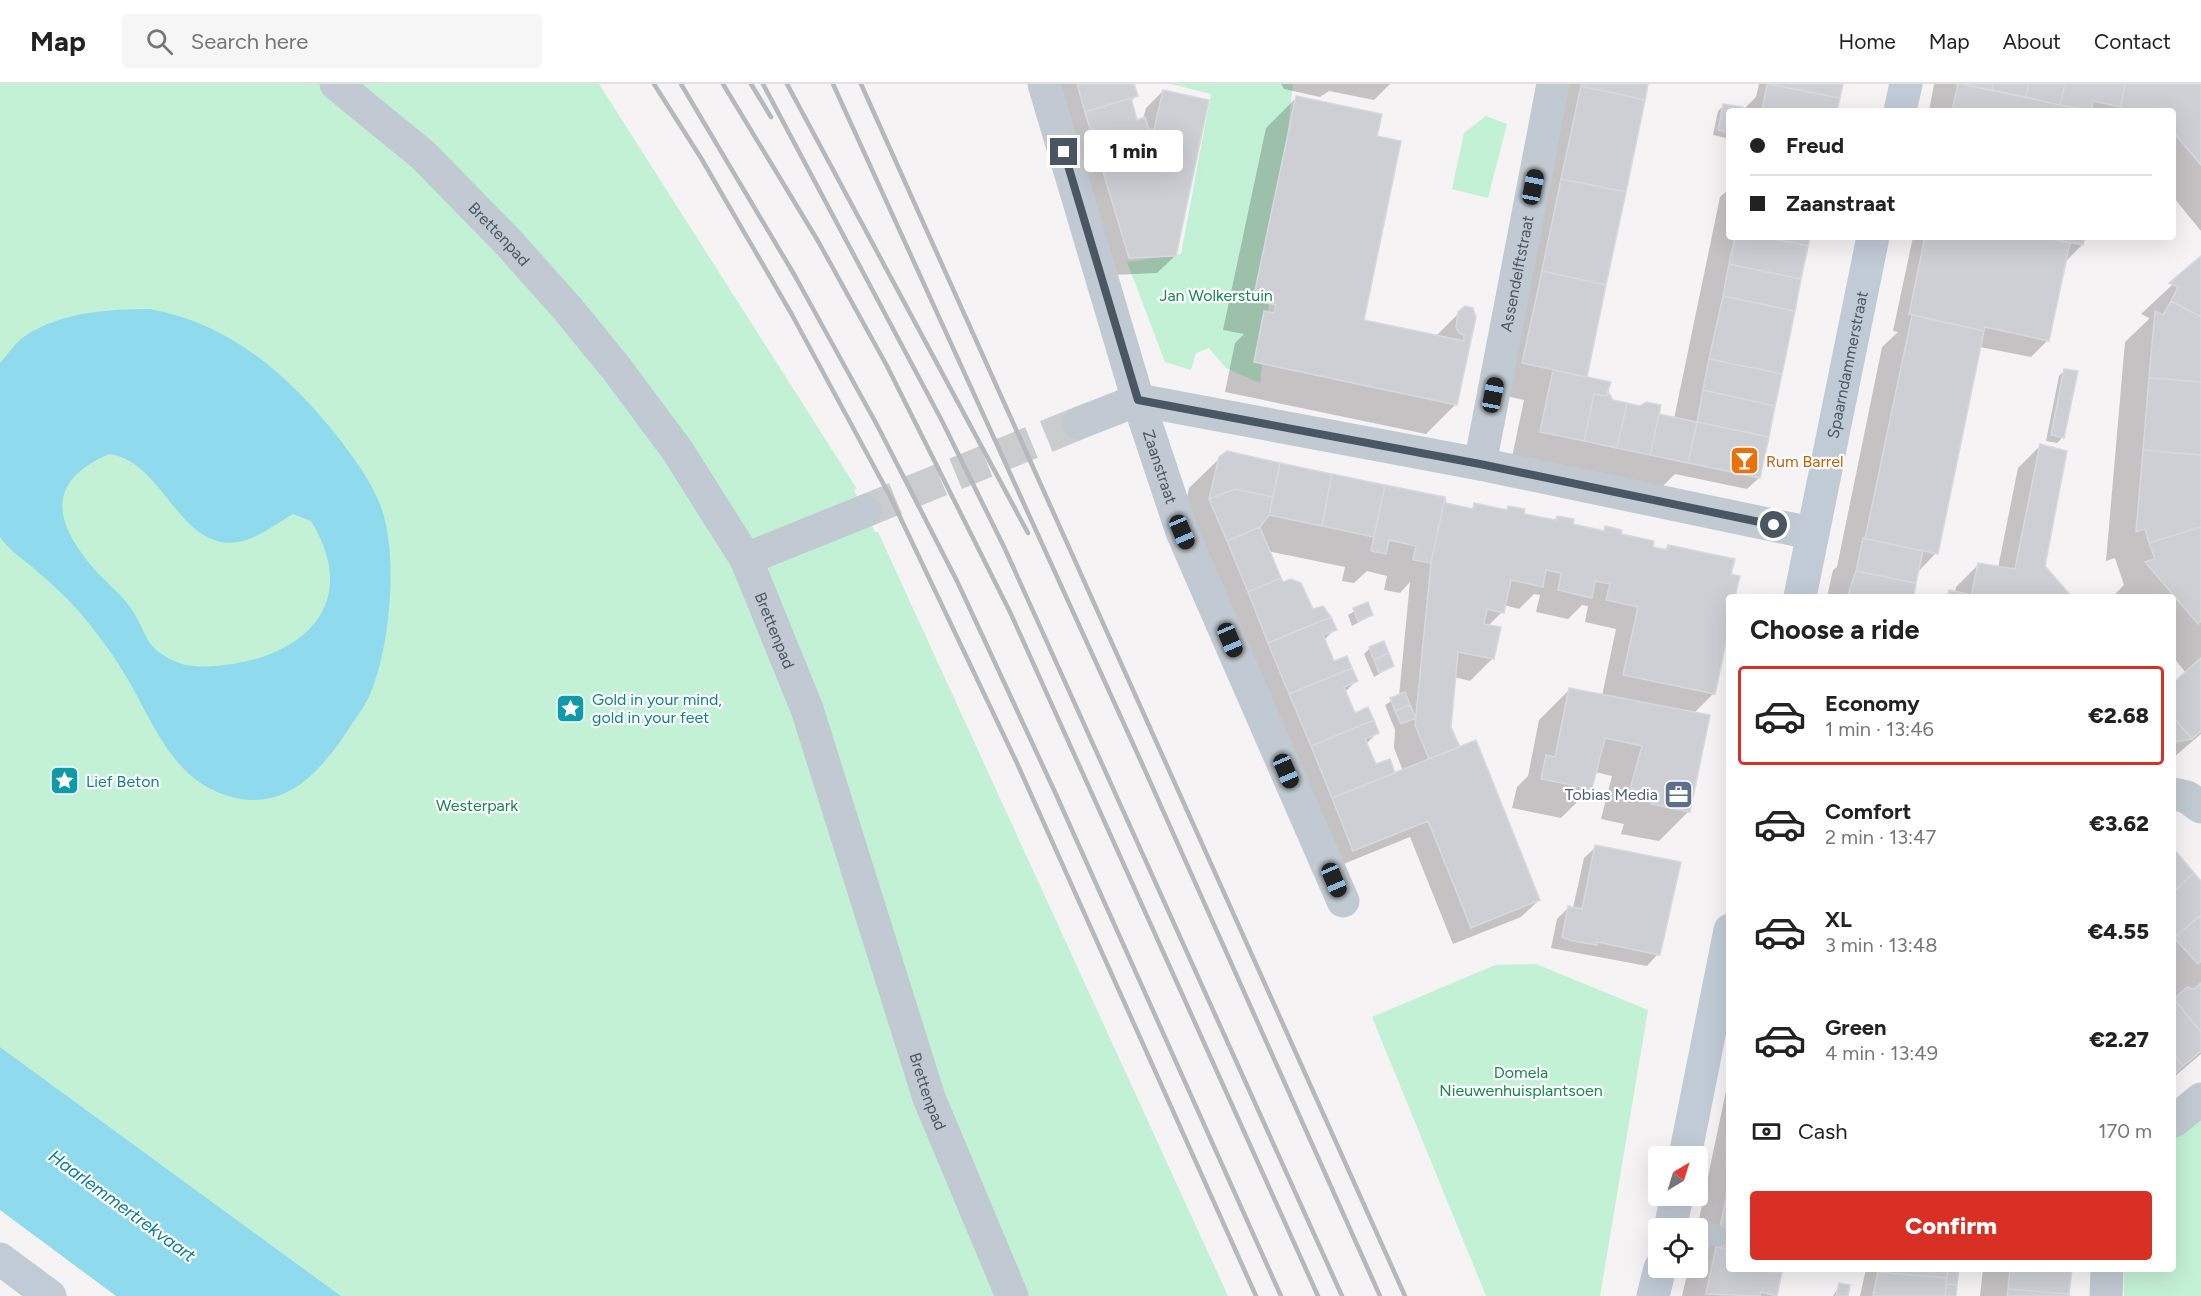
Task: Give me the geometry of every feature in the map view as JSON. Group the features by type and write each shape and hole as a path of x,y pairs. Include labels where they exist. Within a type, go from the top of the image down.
{"street":[{"name":"Brettenpad","path":"336,84 423,155 509,243 567,308 616,368 677,450 746,560 807,709 929,1098 1012,1296"},
{"name":"Zaanstraat","path":"1044,84 1138,400 1182,532 1343,901"},
{"name":"Assendelftstraat","path":"1480,464 1553,84"},
{"path":"1901,108 1906,84"},
{"name":"Spaarndammerstraat","path":"1801,594 1811,533 1872,240"},
{"path":"1079,423 1138,400 1480,464 1811,533"},
{"path":"746,560 865,511"},
{"path":"2176,794 2187,797 2201,806"},
{"path":"1687,1146 1726,950"},
{"path":"2176,1119 2201,1099"},
{"path":"0,1259 50,1296"},
{"path":"2106,1296 2107,1272"},
{"path":"1653,1296 1658,1278"}],"green space":[{"name":"Westerpark","path":"0,84 599,84 857,489 854,490 875,532 878,532 1228,1296 341,1296 0,1047"},
{"name":"Jan Wolkerstuin","path":"1171,84 1293,84 1260,383 1226,368 1209,348 1196,353 1191,370 1165,362 1127,262 1181,254 1211,94"},
{"path":"1486,116 1507,124 1488,198 1452,189 1464,133"},
{"name":"Domela Nieuwenhuisplantsoen","path":"1536,964 1648,1010 1600,1296 1486,1296 1372,1017 1495,965"},
{"path":"2201,1116 2201,1296 2124,1296 2124,1272 2176,1272 2176,1135"}],"water":[{"path":"150,309 206,326 232,339 277,373 318,413 356,461 377,498 387,527 390,551 390,604 387,631 376,680 364,707 323,763 294,789 277,796 258,800 238,798 215,791 198,781 183,768 160,737 121,668 91,627 60,592 10,549 0,537 0,363 15,345 39,328 70,317 102,311","holes":["109,454 129,461 146,474 190,524 207,537 226,543 249,539 293,514 311,521 324,548 330,574 328,596 320,616 305,633 286,647 261,657 233,664 192,666 179,663 158,652 148,640 126,602 82,554 71,537 62,506 65,491 73,478 88,465"]},
{"name":"Haarlemmertrekvaart","path":"0,1047 341,1296 116,1296 0,1210"}],"building":[{"path":"1077,84 1134,84 1138,96 1085,112"},
{"path":"1581,84 1648,84 1645,100 1581,86"},
{"path":"1767,84 1840,98 1838,108 1763,108"},
{"path":"1771,84 1843,84 1840,98"},
{"path":"1958,84 1961,84 2075,108 1953,108"},
{"path":"1961,84 1993,84 1992,90"},
{"path":"1993,84 2029,84 2026,97 1992,90"},
{"path":"2029,84 2065,84 2060,105 2026,97"},
{"path":"2065,84 2125,84 2121,107 2093,101 2092,108 2060,105"},
{"path":"2125,84 2201,84 2201,165 2176,135 2176,108 2121,108"},
{"path":"1581,86 1645,100 1626,192 1561,179"},
{"path":"1163,90 1209,100 1176,256 1129,258 1085,112 1131,98 1137,120 1145,117 1149,129 1154,130"},
{"path":"1296,96 1382,114 1377,136 1401,141 1364,320 1464,341 1464,335 1459,333 1456,327 1458,312 1465,306 1473,308 1476,317 1457,405 1254,362 1264,311 1274,313 1276,305 1253,300"},
{"path":"1723,104 1743,107 1726,108 1726,132 1718,130"},
{"path":"1561,179 1626,192 1606,285 1542,271"},
{"path":"1734,240 1778,240 1808,246 1801,279 1729,264"},
{"path":"1778,240 1809,240 1808,246"},
{"path":"1924,240 2056,240 2070,243 2049,341 1985,327 1984,331 1909,314"},
{"path":"2057,240 2084,240 2083,245"},
{"path":"2201,256 2201,317 2171,301 2178,287 2169,283"},
{"path":"1729,264 1801,279 1795,311 1723,296"},
{"path":"1542,271 1606,285 1587,377 1522,363"},
{"path":"1723,296 1795,311 1782,374 1709,359"},
{"path":"2171,301 2201,317 2201,382 2149,378 2155,311 2163,315"},
{"path":"1912,315 1984,331 1938,554 1865,539"},
{"path":"1709,359 1782,374 1775,406 1703,390"},
{"path":"2064,369 2078,371 2064,438 2051,435"},
{"path":"1553,370 1611,382 1606,396 1594,394 1584,441 1540,432"},
{"path":"2149,378 2201,382 2201,455 2143,450"},
{"path":"1703,390 1775,406 1769,437 1697,422"},
{"path":"1609,393 1613,400 1627,403 1617,448 1584,441 1594,394 1606,396"},
{"path":"1646,402 1661,405 1650,455 1617,448 1627,403 1640,406"},
{"path":"1659,414 1697,422 1688,463 1650,455"},
{"path":"1697,422 1769,437 1760,478 1688,463"},
{"path":"2040,444 2067,451 2045,566 2069,594 1972,594 1978,563 2015,569"},
{"path":"2143,450 2201,455 2201,527 2149,543 2145,529 2136,532"},
{"path":"1227,451 1280,463 1273,497 1235,489 1209,499 1219,457"},
{"path":"1280,463 1332,474 1322,526 1269,515"},
{"path":"1332,474 1385,485 1374,537 1322,526"},
{"path":"1385,485 1445,497 1431,563 1413,560 1416,546 1389,540 1386,554 1371,551"},
{"path":"1235,489 1273,497 1269,515 1260,527 1227,541 1209,499"},
{"path":"1445,497 1446,503 1473,509 1474,503 1507,510 1508,506 1525,509 1524,514 1556,520 1557,516 1574,519 1573,524 1604,531 1605,526 1622,530 1621,534 1654,541 1653,547 1667,550 1668,545 1735,559 1731,574 1740,576 1736,594 1726,594 1726,643 1715,694 1623,675 1638,607 1606,600 1610,584 1595,581 1592,598 1558,590 1561,573 1546,570 1543,587 1511,580 1504,613 1487,609 1484,624 1501,627 1494,659 1458,652 1451,727 1460,747 1429,759 1415,725 1431,563"},
{"path":"1260,527 1281,578 1248,592 1227,541"},
{"path":"2201,527 2201,621 2198,624 2176,598 2176,594 2172,594 2145,562 2155,559 2149,543"},
{"path":"1863,538 1923,551 1916,583 1856,571"},
{"path":"1856,571 1916,583 1914,594 1848,594"},
{"path":"1281,578 1283,582 1291,579 1301,583 1313,609 1323,606 1331,617 1268,643 1248,592"},
{"path":"1949,590 1967,594 1948,594"},
{"path":"1368,602 1373,615 1358,621 1353,608"},
{"path":"1331,617 1337,630 1323,635 1334,661 1347,656 1352,668 1289,694 1268,643"},
{"path":"1384,641 1389,653 1374,660 1369,647"},
{"path":"1389,653 1394,666 1379,673 1374,660"},
{"path":"2201,658 2201,731 2192,739 2176,720 2176,680"},
{"path":"1352,668 1358,681 1344,687 1355,713 1368,707 1374,720 1311,746 1289,694"},
{"path":"1569,688 1710,715 1690,812 1651,804 1653,794 1630,789 1642,746 1605,738 1592,789 1541,779 1546,755 1555,757"},
{"path":"1405,692 1410,705 1395,711 1390,698"},
{"path":"1410,705 1416,718 1401,724 1395,711"},
{"path":"1374,720 1379,733 1365,739 1376,764 1390,759 1395,773 1332,798 1311,746"},
{"path":"2176,720 2192,739 2176,742"},
{"path":"1476,740 1540,900 1471,928 1428,821 1353,851 1332,798"},
{"path":"1595,845 1681,862 1660,955 1597,942 1597,945 1573,941 1562,937 1568,906 1582,909"},
{"path":"2176,851 2194,873 2176,889"},
{"path":"2194,873 2201,881 2201,915 2176,936 2176,889"},
{"path":"2201,915 2201,961 2198,964 2176,940 2176,936"},
{"path":"2201,983 2201,1032 2176,1001 2176,997 2187,987 2194,989"},
{"path":"2176,1001 2201,1032 2201,1051 2183,1066 2176,1057"},
{"path":"2176,1057 2183,1066 2176,1072"},
{"path":"1726,1199 1726,1249 1716,1247"},
{"path":"1716,1247 1726,1249 1726,1272 1782,1272 1777,1296 1761,1292 1760,1296 1706,1294"},
{"path":"1878,1272 1948,1272 1947,1278"},
{"path":"1878,1272 1947,1278 1945,1296 1873,1296"},
{"path":"1948,1272 1959,1272 1957,1285 1946,1284"},
{"path":"2010,1272 2072,1272 2069,1294 2008,1289"},
{"path":"1839,1283 1850,1285 1848,1296 1836,1296"},
{"path":"1946,1284 1957,1285 1956,1296 1945,1296"},
{"path":"2008,1289 2069,1294 2069,1296 2007,1296"}],"tunnel":[{"path":"865,511 1079,423"}],"railway":[{"path":"654,84 701,158 791,313 891,498 1016,761 1256,1296"},
{"path":"681,84 795,276 877,425 957,581 1054,790 1281,1296"},
{"path":"723,84 818,241 887,366 1011,614 1318,1296"},
{"path":"751,84 771,117"},
{"path":"763,84 942,421 1005,549 1342,1296"},
{"path":"787,84 1028,533"},
{"path":"833,84 1139,757 1380,1296"},
{"path":"861,84 1405,1296"}],"place":[{"name":"Rum Barrel","path":"1745,461"},
{"name":"Gold in your mind, gold in your feet","path":"571,708"},
{"name":"Lief Beton","path":"65,781"},
{"name":"Tobias Media","path":"1679,794"}],"route":[{"path":"1064,152 1138,400 1480,464 1774,525"}]}
